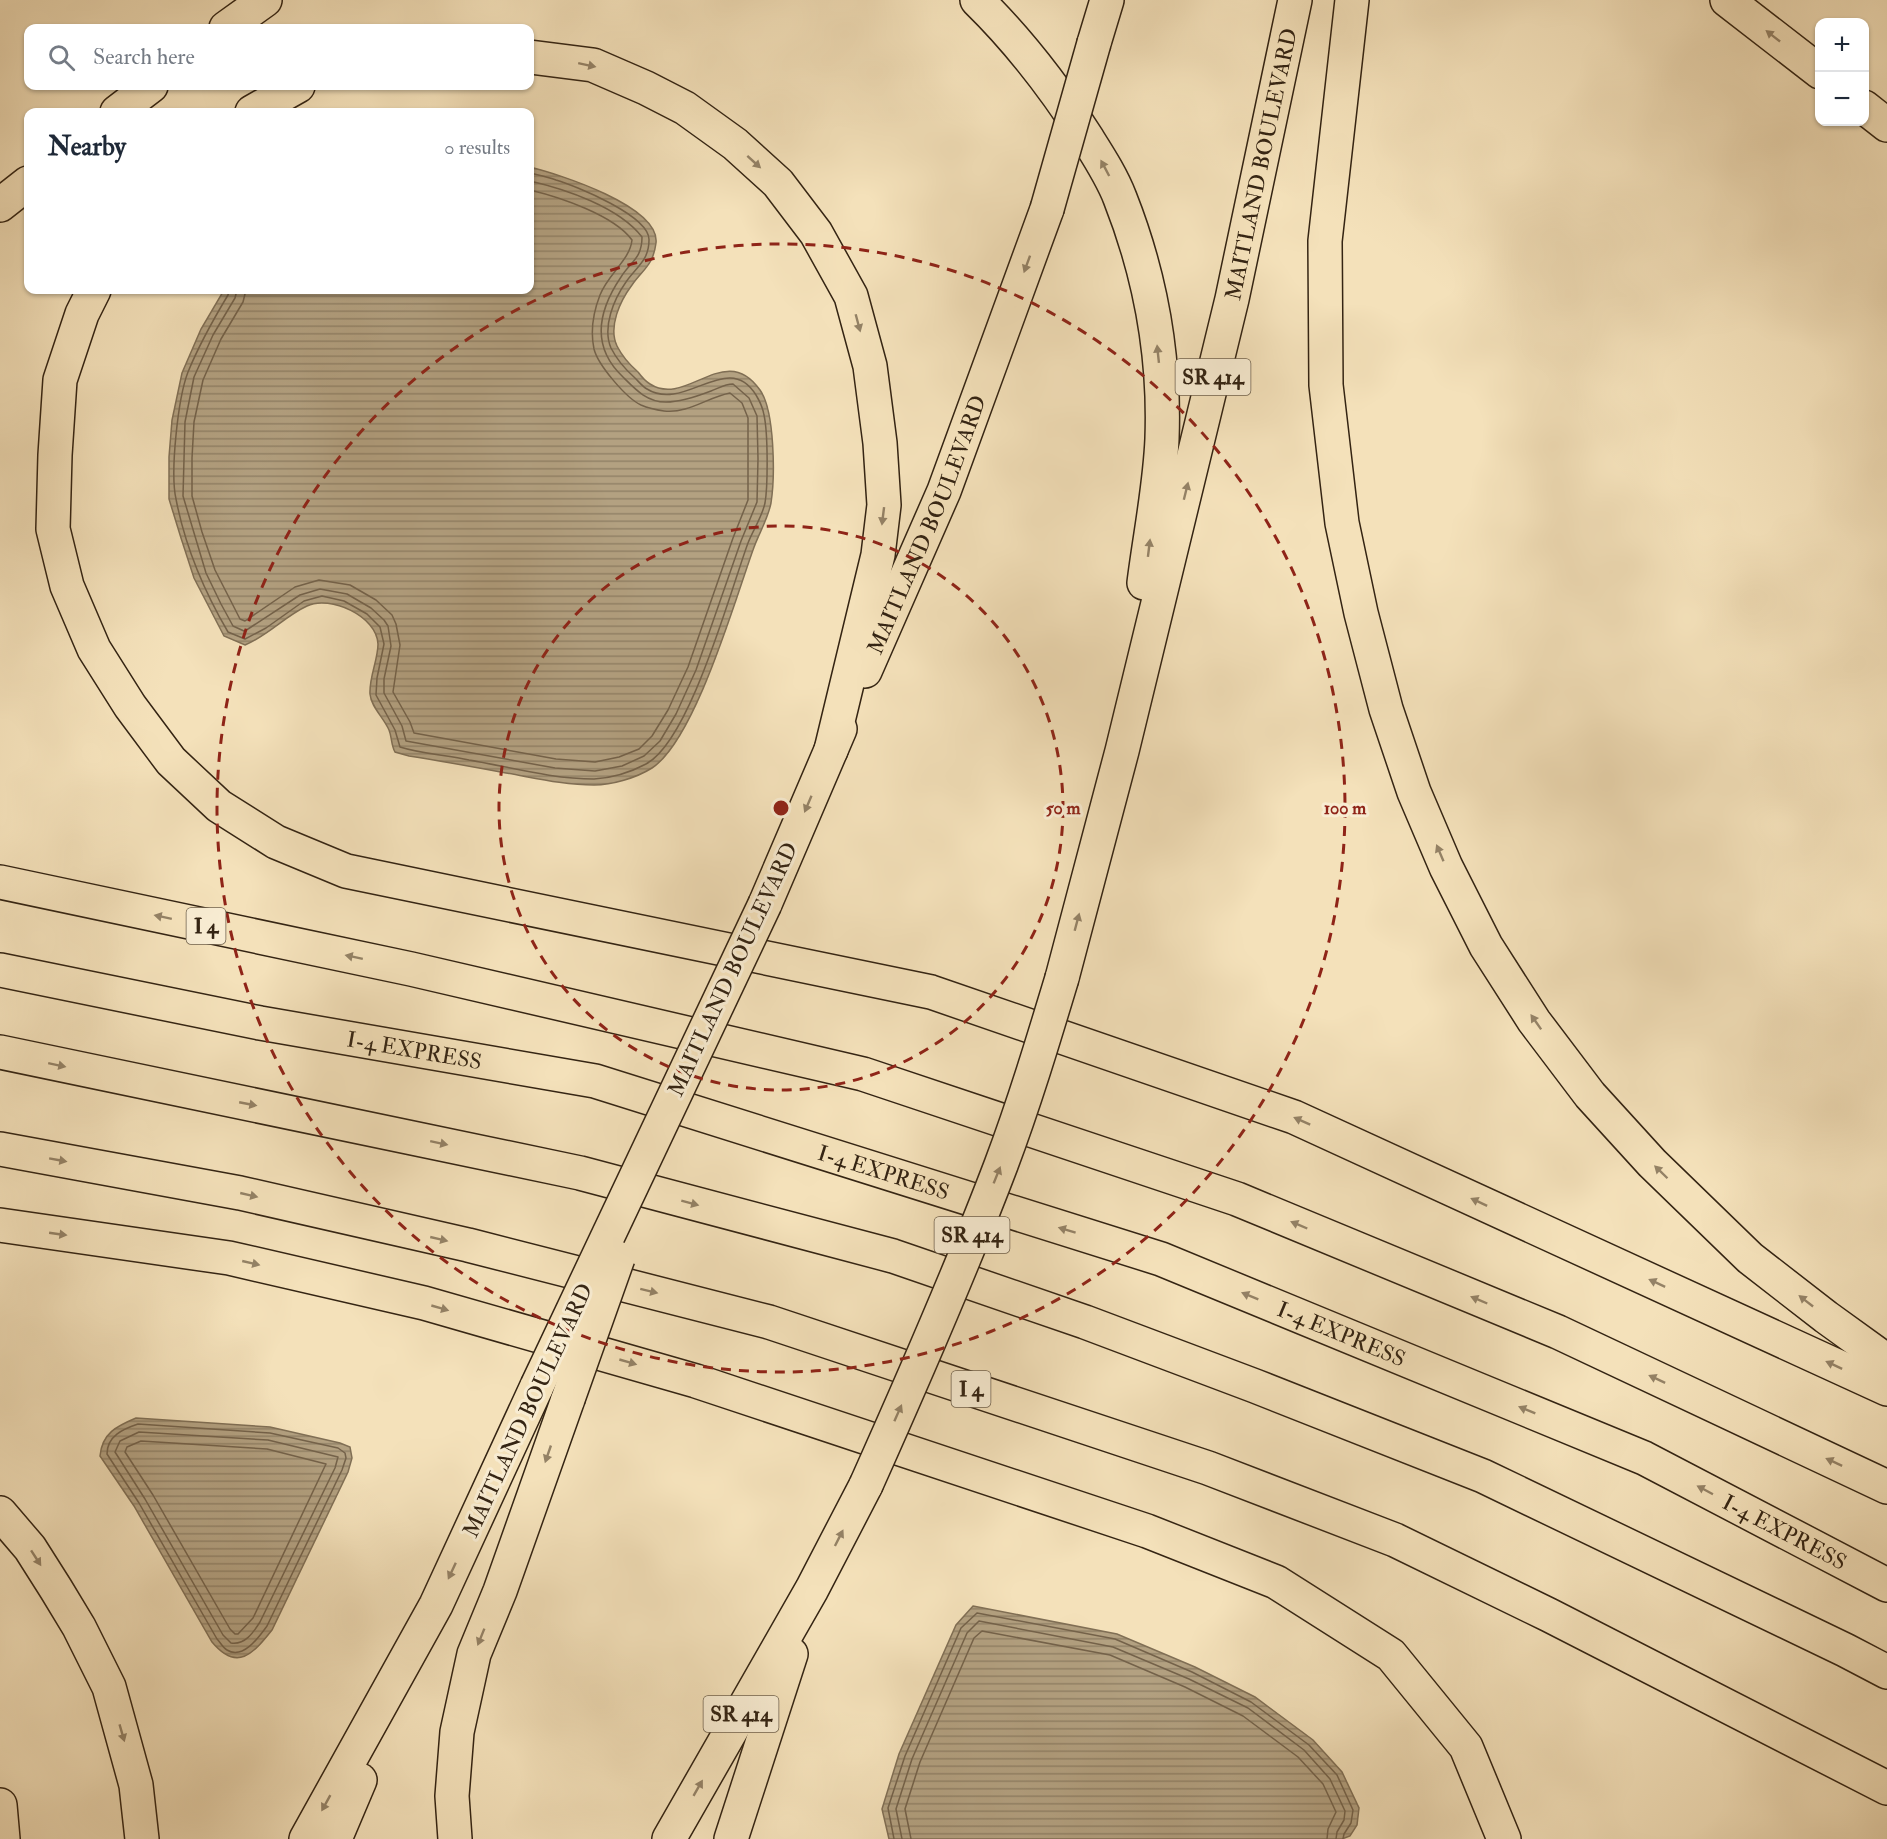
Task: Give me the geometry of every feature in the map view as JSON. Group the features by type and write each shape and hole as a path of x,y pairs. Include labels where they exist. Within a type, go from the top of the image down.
{"highway":[{"path":"220,24 244,0"},
{"path":"232,24 265,0"},
{"path":"977,0 1038,66 1100,159 1119,196 1143,263 1155,322 1161,382 1162,439 1122,752"},
{"name":"MAITLAND BOULEVARD","path":"306,1839 436,1605 685,1070 765,904 944,490 1047,209 1107,0"},
{"name":"MAITLAND BOULEVARD","path":"669,1839 812,1590 866,1485 918,1369 1001,1165 1062,978 1122,752 1232,299 1295,0"},
{"path":"1352,0 1325,241 1326,385 1342,524 1361,613 1386,709 1414,792 1446,867 1486,946 1534,1021 1590,1095 1652,1163 1750,1258 1887,1361"},
{"path":"1727,0 1815,68"},
{"path":"534,58 593,65 685,108 735,144 778,183 816,233 851,297 870,366 880,443 884,506 878,555 831,750"},
{"path":"122,108 146,90"},
{"path":"259,108 291,90"},
{"path":"1869,111 1887,125"},
{"path":"0,205 24,186"},
{"path":"92,294 82,314 60,380 53,529 66,586 94,649 130,706 171,761 219,806 276,842 346,872 931,992 1294,1117 1887,1389"},
{"name":"I 4","path":"0,882 411,969 863,1074 1237,1199 1558,1332 1887,1487"},
{"name":"I-4 EXPRESS","path":"0,970 260,1023 595,1081 1161,1259 1644,1458 1887,1585"},
{"path":"0,1052 580,1173 893,1256 1127,1338 1483,1476 1887,1672"},
{"path":"455,1839 452,1796 457,1732 474,1654 500,1591 685,1070"},
{"name":"I 4","path":"0,1149 240,1193 468,1245 769,1322 1208,1468 1395,1540 1887,1788"},
{"path":"0,1225 229,1258 435,1306 696,1381 1147,1531 1276,1582 1391,1655 1466,1747 1504,1839"},
{"path":"0,1513 30,1548 56,1589 79,1627 109,1688 136,1785 142,1839"},
{"path":"731,1839 812,1590"},
{"path":"335,1839 436,1605"},
{"path":"0,1805 3,1839"}],"water":[{"path":"534,168 583,184 642,216 653,229 655,251 647,267 623,299 617,314 614,331 621,353 648,383 664,389 678,388 720,372 733,371 747,376 760,390 765,400 773,445 770,509 753,550 712,667 698,700 668,753 646,772 601,785 550,781 409,756 395,752 389,730 371,699 371,681 378,644 376,634 370,625 351,610 328,603 317,603 299,610 245,645 224,636 194,578 169,499 172,420 182,373 201,329 222,294 534,294"},
{"path":"136,1418 270,1427 350,1447 352,1458 348,1472 272,1630 258,1646 244,1656 237,1658 229,1656 212,1642 134,1506 100,1456 107,1436 117,1427"},
{"path":"973,1606 1117,1634 1195,1667 1255,1697 1313,1740 1342,1772 1359,1808 1357,1825 1350,1836 1342,1839 889,1839 882,1809 899,1754 956,1625"}]}
